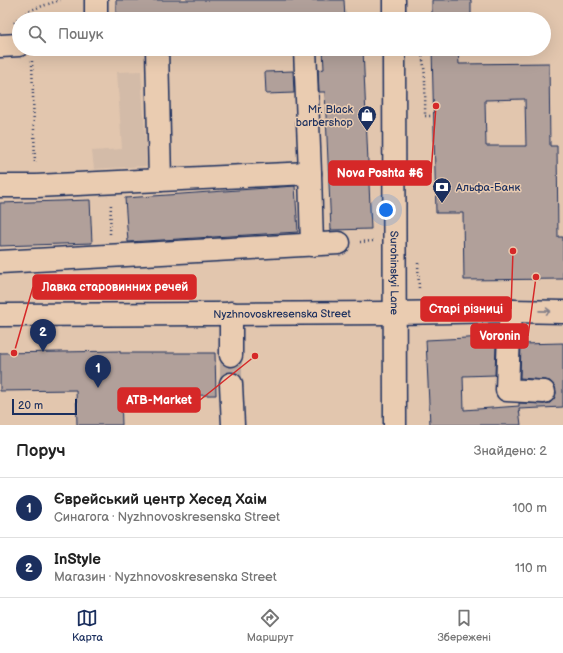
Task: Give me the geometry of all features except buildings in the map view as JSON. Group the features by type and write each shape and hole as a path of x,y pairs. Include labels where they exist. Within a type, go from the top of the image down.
{"street":[{"path":"96,0 96,12"},
{"path":"394,0 394,12"},
{"path":"0,46 12,44"},
{"path":"157,56 160,180"},
{"path":"305,56 312,245"},
{"name":"Surohinskyi Lane","path":"394,56 395,425"},
{"path":"0,186 111,183 310,172"},
{"path":"0,262 339,243"},
{"path":"512,311 509,334 508,390 544,392"},
{"name":"Nyzhnovoskresenska Street","path":"0,315 512,311 563,312"},
{"path":"231,313 231,355"},
{"path":"230,384 233,425"}],"path":[{"path":"28,12 60,0"},
{"path":"22,56 36,186"},
{"path":"422,56 424,70 425,116 434,116"},
{"path":"110,255 111,183"},
{"path":"339,243 376,241"}],"shaded area":[{"path":"141,71 147,166 94,169 92,151 122,149 117,72"}],"tunnel":[{"path":"231,355 231,384"}],"place":[{"name":"Nova Poshta #6","path":"436,106"},
{"name":"Mr. Black barbershop","path":"367,132"},
{"name":"Альфа-Банк","path":"442,204"},
{"name":"Старі різниці","path":"513,251"},
{"name":"Voronin","path":"536,277"},
{"name":"InStyle","path":"43,352"},
{"name":"Лавка старовинних речей","path":"14,353"},
{"name":"ATB-Market","path":"255,356"},
{"name":"Єврейський центр Хесед Хаім","path":"98,388"}]}
